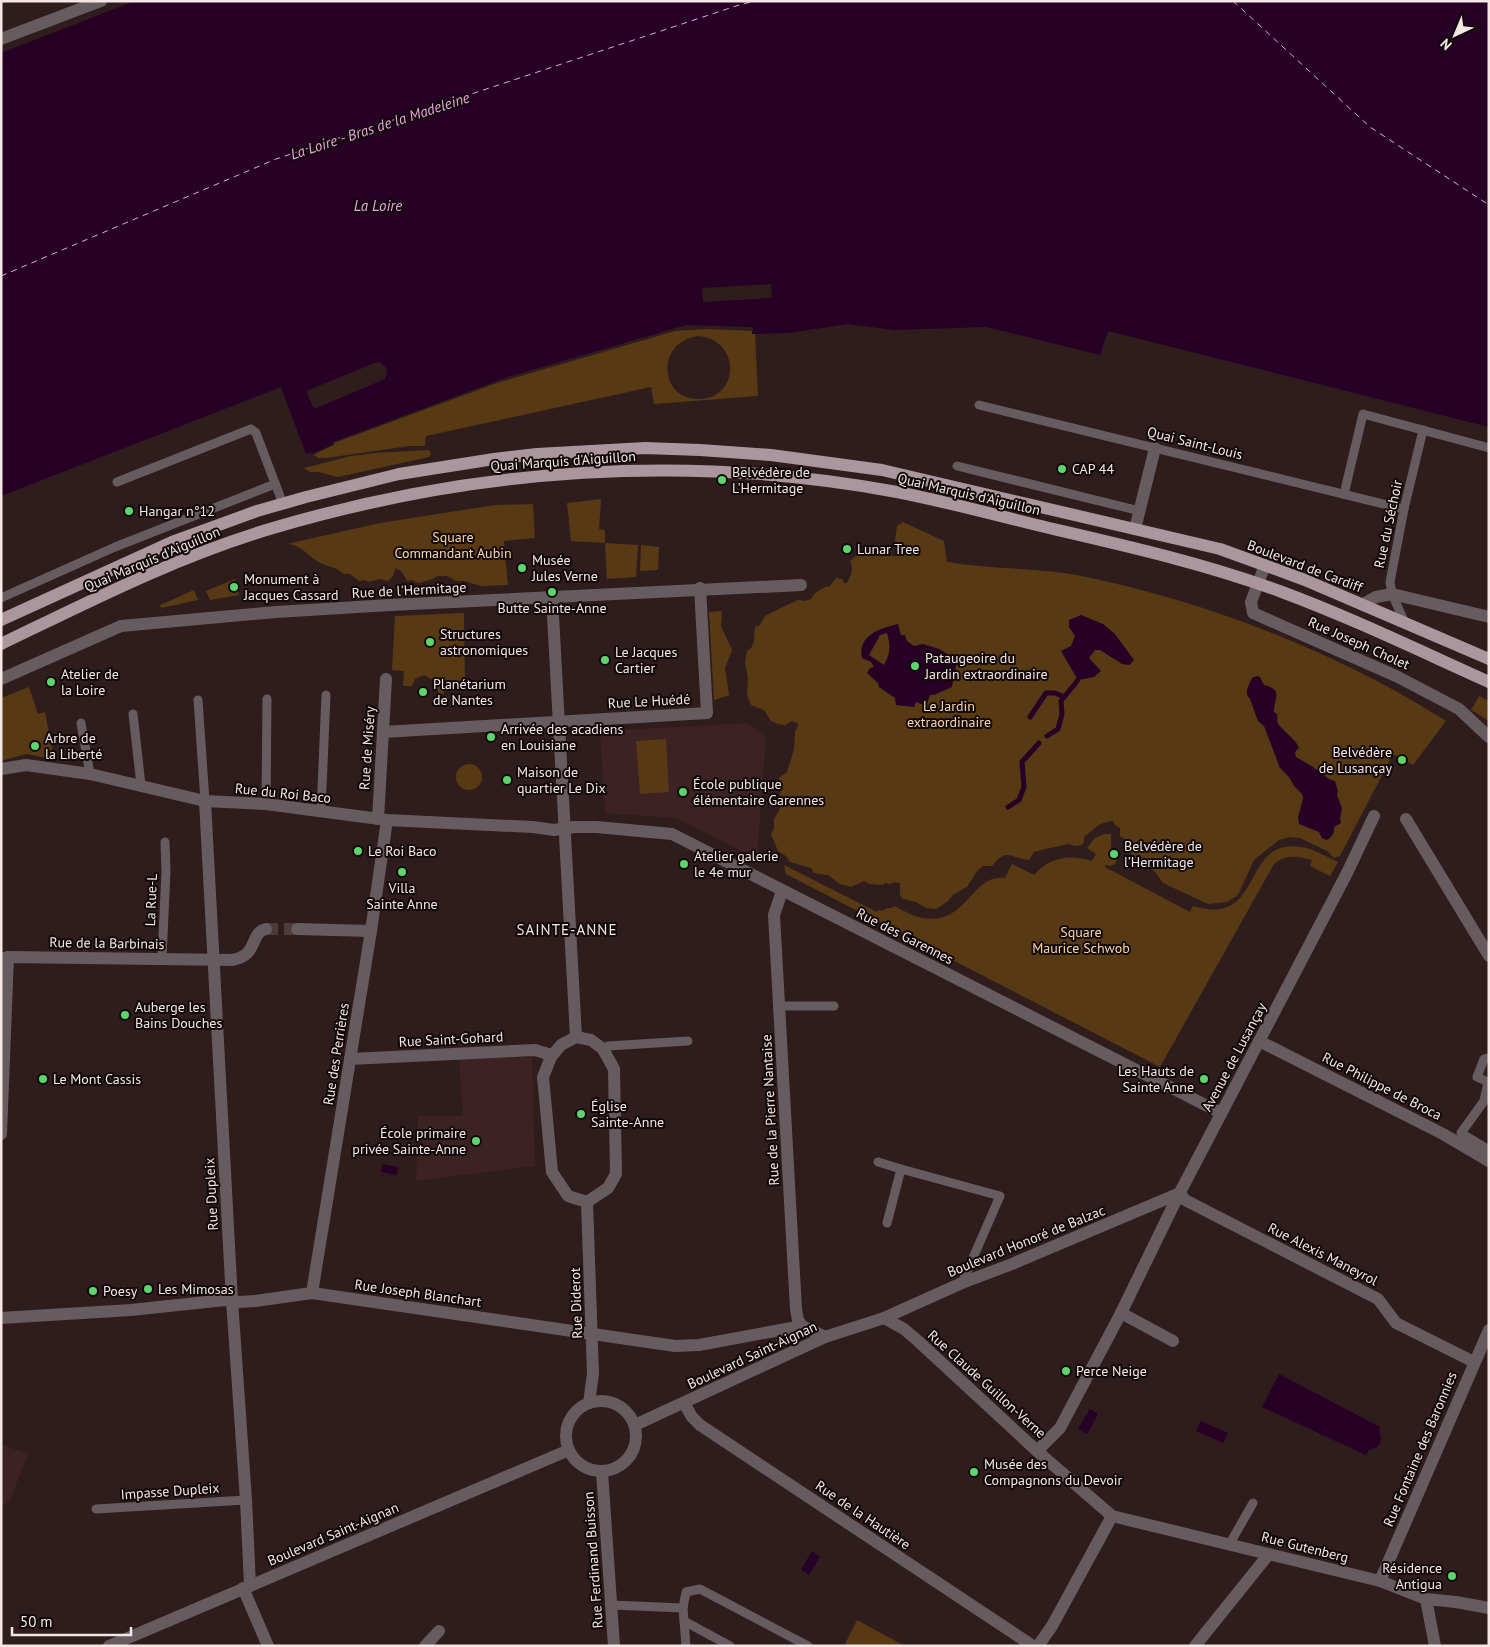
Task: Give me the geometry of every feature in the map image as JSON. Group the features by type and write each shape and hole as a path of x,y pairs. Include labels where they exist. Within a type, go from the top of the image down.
{"main road":[{"name":"Quai Marquis d'Aiguillon","path":"1,620 172,542 283,504 399,474 527,455 602,449 645,448 771,455 882,470 1105,522"},
{"name":"Quai Marquis d'Aiguillon","path":"1,644 168,565 234,540 311,517 414,493 508,479 588,472 700,471 766,475 825,481 898,492 1148,551 1214,569 1258,584"},
{"path":"306,497 311,517"},
{"name":"Boulevard de Cardiff","path":"1105,522 1220,549 1305,580 1489,659"},
{"path":"1258,584 1307,602 1489,682"},
{"path":"1398,641 1405,623"}],"street":[{"path":"1,39 101,1"},
{"path":"1135,529 1155,448"},
{"name":"Rue Joseph Cholet","path":"1264,565 1251,602 1253,613 1396,676 1442,700 1459,710 1489,737"},
{"name":"Rue de l'Hermitage","path":"1,680 121,626 276,612 801,584"},
{"name":"Rue Le Huédé","path":"383,732 707,713 700,588"},
{"path":"1362,604 1376,597 1392,594 1489,617"},
{"path":"552,597 576,1037"},
{"name":"Rue de Miséry","path":"382,820 386,679"},
{"name":"Rue du Roi Baco","path":"1,768 26,765 90,774 205,801 266,804 382,820 533,827 554,830 564,828"},
{"name":"Rue Dupleix","path":"205,801 232,1301 246,1500 247,1587"},
{"name":"Avenue de Lusançay","path":"1038,1451 1060,1428 1121,1313 1180,1192 1260,1041 1374,816"},
{"path":"1406,819 1489,956"},
{"name":"Rue des Perrières","path":"312,1293 371,931 382,820"},
{"name":"Rue des Garennes","path":"564,828 596,827 672,834 1221,1114"},
{"name":"Rue de la Pierre Nantaise","path":"782,891 774,916 796,1309 798,1320 802,1326"},
{"name":"Rue de la Barbinais","path":"5,958 240,959 252,948 260,932 266,929"},
{"path":"297,929 371,931"},
{"path":"1,1134 5,958"},
{"path":"576,1037 591,1040 603,1049 614,1069 616,1174 608,1188 587,1202 568,1196 552,1172 543,1077 551,1057 560,1045 576,1037"},
{"name":"Rue Philippe de Broca","path":"1260,1041 1442,1134 1489,1161"},
{"name":"Rue Saint-Gohard","path":"350,1059 535,1050 548,1054 551,1057"},
{"name":"Boulevard Honoré de Balzac","path":"884,1318 962,1282 1012,1264 1180,1192"},
{"name":"Rue Alexis Maneyrol","path":"1180,1192 1185,1200 1378,1299 1396,1323 1474,1362"},
{"name":"Rue Diderot","path":"587,1202 594,1374 589,1403"},
{"name":"Rue Joseph Blanchart","path":"1,1318 131,1310 225,1300 255,1301 312,1293 676,1346 699,1345 802,1326"},
{"path":"1121,1313 1173,1340"},
{"name":"Boulevard Saint-Aignan","path":"635,1425 825,1337 884,1318"},
{"name":"Rue Claude Guillon-Verne","path":"884,1318 904,1329 918,1341 1112,1516"},
{"path":"802,1326 825,1337"},
{"name":"Rue Fontaine des Baronnies","path":"1380,1581 1489,1330"},
{"path":"604,1401 616,1404 627,1412 635,1425 636,1437 631,1455 621,1466 602,1472 594,1471 582,1466 574,1459 569,1450 566,1437 568,1423 576,1411 589,1403 604,1401"},
{"name":"Rue de la Hautière","path":"684,1403 692,1417 700,1425 1033,1646"},
{"name":"Boulevard Saint-Aignan","path":"109,1646 569,1450"},
{"name":"Rue Ferdinand Buisson","path":"602,1472 614,1646"},
{"path":"1038,1646 1052,1626 1112,1516"},
{"name":"Rue Gutenberg","path":"1112,1516 1380,1581 1426,1598 1489,1608"},
{"path":"1196,1646 1269,1554"},
{"path":"247,1587 268,1646"},
{"path":"1426,1598 1435,1646"},
{"path":"425,1646 439,1631"}],"lane":[{"name":"Quai Saint-Louis","path":"979,405 1404,508"},
{"path":"1344,494 1363,414 1489,448"},
{"path":"117,482 252,429 256,433 283,504"},
{"name":"Rue du Séchoir","path":"1405,623 1392,594 1390,582 1404,508 1423,430"},
{"path":"957,466 1140,511"},
{"path":"1,598 116,547 275,484"},
{"path":"321,811 326,695"},
{"path":"266,804 267,699"},
{"path":"198,700 205,801"},
{"path":"133,714 141,785"},
{"path":"81,723 90,774"},
{"name":"La Rue-L","path":"162,958 166,871 165,842"},
{"path":"779,1006 834,1006"},
{"path":"603,1049 608,1046 688,1041"},
{"path":"1489,1058 1484,1059 1477,1077 1488,1082 1486,1103 1461,1133 1489,1150"},
{"path":"878,1162 1000,1196 962,1282"},
{"path":"887,1224 901,1169"},
{"name":"Impasse Dupleix","path":"96,1509 246,1500"},
{"path":"1230,1544 1253,1504"},
{"path":"686,1646 683,1608 686,1592 700,1590 808,1646"},
{"path":"612,1605 683,1608"},
{"path":"684,1621 730,1646"}],"shaded area":[{"name":"École publique élémentaire Garennes","path":"748,723 766,737 757,859 676,818 605,813 600,731"},
{"name":"École primaire privée Sainte-Anne","path":"532,1057 535,1166 416,1181 418,1116 463,1116 459,1059"},
{"path":"1,1444 28,1454 10,1500 1,1508"}],"green space":[{"path":"706,329 753,331 752,334 755,334 758,396 654,404 651,387 426,436 425,446 409,446 326,458 319,458 313,455 334,445 334,443 497,383 675,331","holes":["698,336 712,340 722,347 728,357 730,368 728,379 723,389 713,396 700,399 686,397 676,391 670,382 668,371 669,359 674,349 684,341"]},
{"path":"429,450 431,454 429,457 338,477 310,472 304,468 351,456"},
{"path":"601,499 599,529 605,530 605,543 571,541 567,503"},
{"name":"Square Commandant Aubin","path":"533,504 535,538 504,541 508,585 481,586 464,581 456,581 447,576 438,576 419,583 411,580 407,581 402,572 396,568 393,576 388,581 380,579 368,582 365,580 359,581 350,574 344,574 338,569 320,563 300,548 287,544 380,523 495,505"},
{"name":"Le Jardin extraordinaire","path":"903,522 944,541 947,562 1086,577 1179,601 1273,633 1363,674 1446,721 1413,765 1395,755 1392,756 1340,856 1334,858 1327,851 1300,838 1289,837 1279,840 1254,860 1238,895 1227,902 1208,904 1163,883 1149,866 1138,861 1130,853 1127,841 1120,836 1120,828 1113,821 1103,823 1084,837 1082,845 1068,844 1037,851 1034,852 1029,860 1009,855 1002,856 992,866 983,866 977,871 967,887 953,895 936,909 926,908 916,902 903,899 900,895 900,883 885,883 883,885 870,884 864,881 851,887 840,884 828,875 814,873 811,868 790,862 786,856 778,851 771,834 774,829 774,819 781,805 779,778 787,772 794,749 795,732 799,724 792,721 785,725 778,724 771,721 764,710 751,705 747,695 748,678 745,662 747,651 753,643 755,627 760,625 765,616 798,600 805,601 811,599 819,590 830,586 836,578 842,579 844,583 847,583 852,572 850,561 862,551 874,549 896,556 895,540 897,526"},
{"path":"605,543 638,545 636,577 607,579"},
{"path":"641,545 659,547 658,570 640,571"},
{"path":"235,579 239,595 210,600 206,591"},
{"path":"194,590 198,600 161,608 160,605"},
{"path":"722,611 721,626 732,650 725,668 729,695 714,700 709,612"},
{"path":"464,613 465,686 444,691 444,694 438,694 438,689 436,689 433,680 424,675 415,679 412,686 403,686 404,671 392,670 395,616"},
{"path":"29,687 38,714 45,712 54,759 26,754 1,761 1,698"},
{"path":"1479,696 1489,701 1489,721 1471,710"},
{"path":"666,739 669,792 640,794 636,741"},
{"path":"469,764 478,768 482,777 478,786 469,790 460,786 456,777 460,768"},
{"name":"Square Maurice Schwob","path":"1104,834 1111,834 1111,850 1118,857 1115,864 1106,865 1105,867 1190,912 1193,906 1216,909 1232,905 1243,894 1259,867 1269,855 1282,848 1307,848 1338,862 1330,876 1310,866 1312,860 1287,857 1274,864 1160,1067 786,874 784,865 877,912 878,910 882,911 894,906 918,917 937,918 950,914 960,908 984,883 994,879 1005,878 1012,864 1034,875 1046,864 1061,859 1076,858 1092,861 1096,854 1087,848 1095,838"},
{"path":"857,1620 905,1646 844,1646"}],"water":[{"name":"La Loire","path":"135,1 1489,1 1489,427 1108,331 1100,355 986,327 894,330 848,324 788,333 752,334 753,327 686,325 505,378 333,442 334,444 312,454 311,452 306,454 281,387 1,496 1,53"},
{"path":"1081,615 1103,624 1115,634 1134,660 1129,665 1122,664 1100,650 1095,650 1089,658 1101,671 1094,677 1078,680 1061,651 1071,646 1075,636 1069,627 1069,620"},
{"name":"Pataugeoire du Jardin extraordinaire","path":"898,624 901,635 905,635 907,641 914,646 923,644 939,649 954,658 956,666 952,687 930,695 927,703 924,705 916,702 914,707 896,705 895,698 879,687 878,683 867,673 870,668 874,667 871,662 862,658 861,650 867,638 872,634","holes":["887,633 888,657 884,665 869,655 880,635"]},
{"path":"1260,677 1264,685 1270,687 1276,693 1274,712 1277,714 1279,725 1298,745 1299,748 1295,752 1296,757 1335,781 1338,791 1337,795 1342,808 1341,823 1334,827 1333,835 1326,840 1322,838 1319,832 1299,824 1298,818 1303,798 1302,794 1280,768 1264,726 1258,721 1247,695 1252,678"},
{"path":"382,1164 398,1167 397,1175 381,1172"},
{"path":"1279,1374 1380,1427 1381,1441 1378,1446 1369,1450 1366,1455 1262,1407"},
{"path":"1090,1409 1098,1414 1087,1434 1078,1429"},
{"path":"1201,1421 1228,1433 1223,1443 1196,1431"},
{"path":"812,1551 820,1557 809,1575 801,1570"}],"pier":[{"path":"771,284 772,298 703,302 702,288"},
{"path":"377,362 386,368 385,379 314,409 306,391"}],"waterway":[{"path":"1047,736 1058,729 1062,714 1061,701 1078,680"},
{"path":"1030,717 1046,693 1055,693 1064,697"},
{"path":"1008,807 1019,800 1024,787 1022,762 1039,743"}],"ferry route":[{"path":"1,276 276,159 755,1"},
{"path":"1233,1 1370,127 1489,205"}],"tunnel":[{"path":"266,929 297,929"}],"place":[{"name":"CAP 44","path":"1062,469"},
{"name":"Belvédère de L'Hermitage","path":"722,480"},
{"name":"Hangar n°12","path":"129,511"},
{"name":"Lunar Tree","path":"847,549"},
{"name":"Musée Jules Verne","path":"522,568"},
{"name":"Monument à Jacques Cassard","path":"234,587"},
{"name":"Butte Sainte-Anne","path":"552,592"},
{"name":"Structures astronomiques","path":"430,642"},
{"name":"Le Jacques Cartier","path":"605,660"},
{"name":"Pataugeoire du Jardin extraordinaire","path":"915,666"},
{"name":"Atelier de la Loire","path":"51,682"},
{"name":"Planétarium de Nantes","path":"423,692"},
{"name":"Arrivée des acadiens en Louisiane","path":"491,737"},
{"name":"Arbre de la Liberté","path":"35,746"},
{"name":"Belvédère de Lusançay","path":"1402,760"},
{"name":"Maison de quartier Le Dix","path":"507,780"},
{"name":"École publique élémentaire Garennes","path":"683,792"},
{"name":"Le Roi Baco","path":"358,851"},
{"name":"Belvédère de l’Hermitage","path":"1114,854"},
{"name":"Atelier galerie le 4e mur","path":"684,864"},
{"name":"Villa Sainte Anne","path":"402,872"},
{"name":"Auberge les Bains Douches","path":"125,1015"},
{"name":"Le Mont Cassis","path":"43,1079"},
{"name":"Les Hauts de Sainte Anne","path":"1204,1079"},
{"name":"Église Sainte-Anne","path":"581,1114"},
{"name":"École primaire privée Sainte-Anne","path":"476,1141"},
{"name":"Les Mimosas","path":"148,1289"},
{"name":"Poesy","path":"93,1291"},
{"name":"Perce Neige","path":"1066,1371"},
{"name":"Musée des Compagnons du Devoir","path":"974,1472"},
{"name":"Résidence Antigua","path":"1452,1576"}],"district":[{"name":"SAINTE-ANNE","path":"567,930"}],"water label":[{"name":"La Loire - Bras de la Madeleine","path":"380,126"}]}
